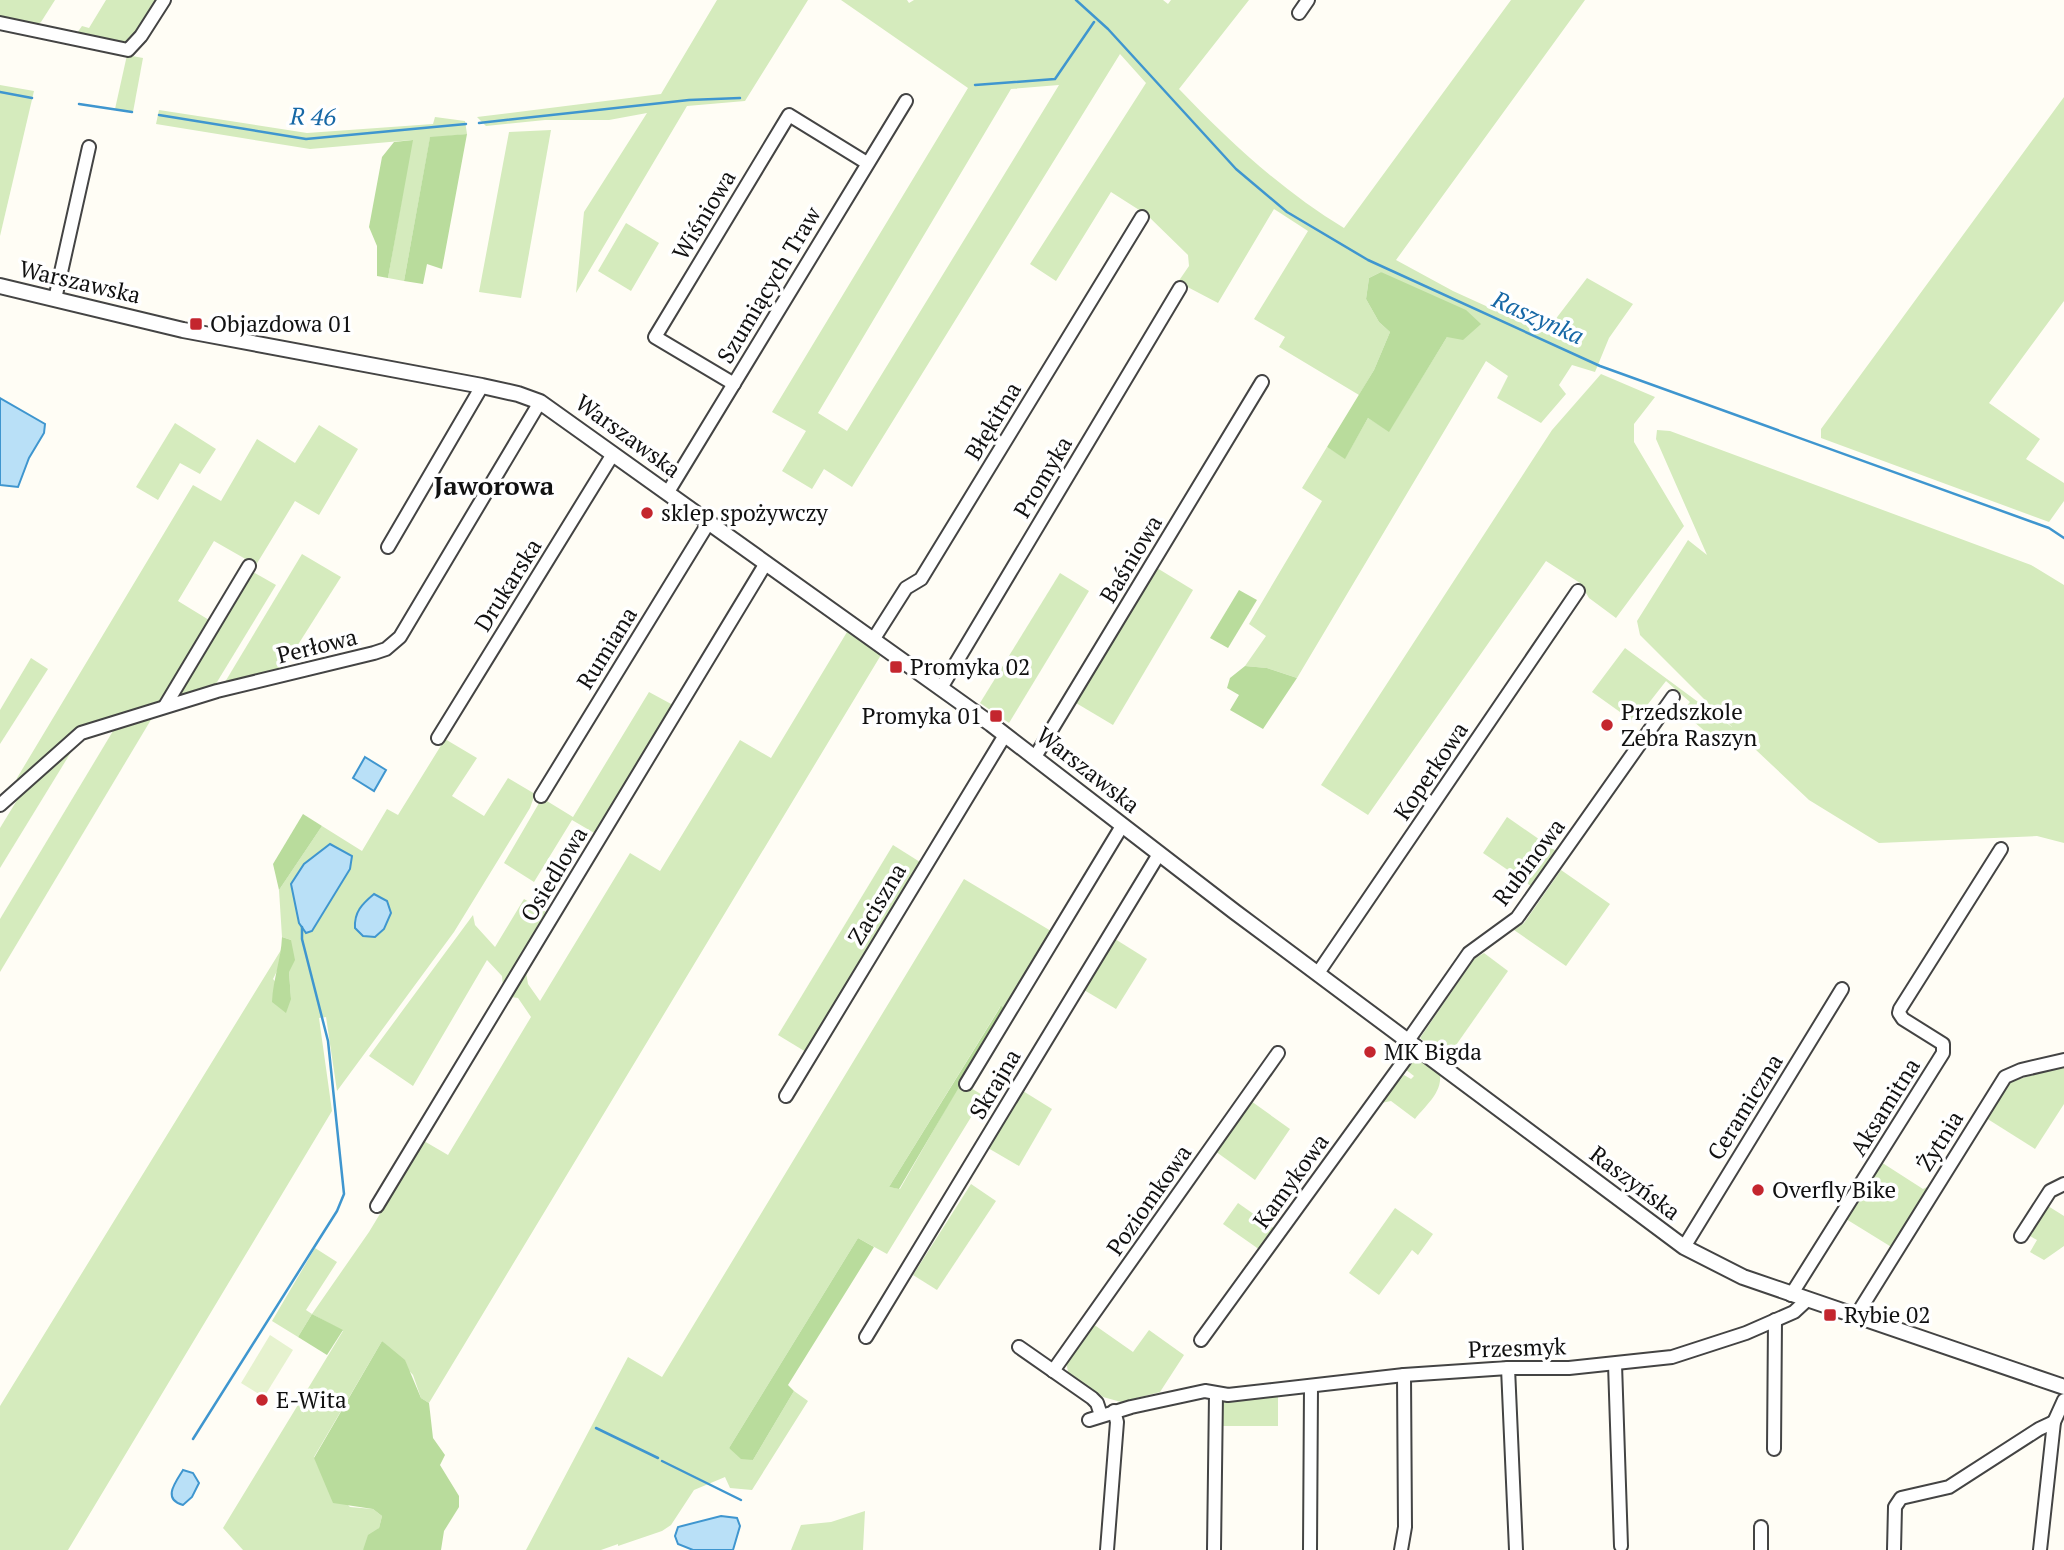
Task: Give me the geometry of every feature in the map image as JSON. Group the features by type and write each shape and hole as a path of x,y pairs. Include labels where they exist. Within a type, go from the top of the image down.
{"street":[{"path":"0,23 128,50 141,36 164,0"},
{"path":"1299,13 1308,0"},
{"name":"Szumiących Traw","path":"668,492 906,101"},
{"name":"Wiśniowa","path":"734,384 655,337 789,115 867,163"},
{"path":"55,299 89,147"},
{"name":"Błękitna","path":"873,640 906,588 922,579 1142,217"},
{"name":"Warszawska","path":"0,286 184,330 482,386 540,402 941,688 1235,912"},
{"name":"Promyka","path":"941,688 1180,288"},
{"name":"Baśniowa","path":"1035,757 1262,382"},
{"path":"388,547 482,386"},
{"name":"Perłowa","path":"0,805 82,733 165,706 348,661 394,643 540,402"},
{"name":"Drukarska","path":"438,738 613,454"},
{"name":"Rumiana","path":"541,796 709,522"},
{"name":"Osiedlowa","path":"377,1206 766,563"},
{"path":"165,706 249,566"},
{"name":"Koperkowa","path":"1318,974 1578,591"},
{"name":"Rubinowa","path":"1411,1045 1469,953 1517,918 1673,697"},
{"name":"Zaciszna","path":"786,1096 1005,735"},
{"path":"966,1084 1122,826"},
{"name":"Aksamitna","path":"1791,1295 1943,1053 1943,1044 1903,1019 1900,1009 2001,849"},
{"name":"Skrajna","path":"866,1337 1159,853"},
{"name":"Raszyńska","path":"1235,912 1684,1247 1743,1277 1791,1295 2064,1387"},
{"name":"Ceramiczna","path":"1684,1247 1842,989"},
{"name":"Kamykowa","path":"1201,1340 1411,1045"},
{"name":"Poziomkowa","path":"1053,1371 1278,1053"},
{"name":"Żytnia","path":"1856,1316 2005,1077 2021,1070 2064,1060"},
{"path":"2021,1237 2050,1191 2064,1184"},
{"name":"Przesmyk","path":"1053,1371 1097,1403 1095,1418 1205,1391 1222,1395 1404,1375 1508,1368 1569,1368 1672,1357 1712,1345 1794,1312 1807,1300"},
{"path":"1774,1320 1774,1449"},
{"path":"1019,1347 1053,1371"},
{"path":"1615,1364 1621,1546"},
{"path":"1508,1368 1517,1550"},
{"path":"1401,1550 1405,1527 1404,1375"},
{"path":"1310,1550 1311,1386"},
{"path":"1214,1550 1216,1394"},
{"path":"2040,1550 2054,1422 2064,1400"},
{"path":"1107,1550 1117,1422 1114,1412"},
{"path":"1894,1550 1895,1508 1901,1498 1952,1486 2054,1422"},
{"path":"1761,1527 1761,1550"}],"green space":[{"path":"0,0 55,0 41,22 33,27 0,19"},
{"path":"106,0 156,0 132,40 121,45 77,33 82,26 89,28"},
{"path":"717,0 808,0 745,101 687,106 576,293 584,212 647,113 609,120 545,120 486,126 477,117 661,94"},
{"path":"841,0 907,0 909,3 914,0 1163,0 1168,4 1171,0 1249,0 1179,89 1257,164 1299,198 1344,228 1511,0 1585,0 1396,260 1453,291 1545,333 1587,278 1633,304 1609,338 1595,372 1572,365 1559,385 1566,394 1541,423 1497,398 1508,376 1486,361 1297,678 1267,668 1245,666 1266,636 1249,624 1322,501 1302,488 1327,447 1345,458 1368,418 1389,431 1447,337 1381,272 1369,278 1366,299 1379,322 1390,332 1374,370 1359,395 1279,347 1285,337 1254,319 1308,231 1274,209 1218,303 1178,282 1189,266 1188,255 1147,215 1111,192 1056,281 1030,264 1146,83 1120,54 852,487 824,469 812,489 782,471 806,431 772,412 968,88","holes":["1059,85 847,431 818,413 1011,89"]},
{"path":"127,55 143,58 133,112 115,109"},
{"path":"0,85 34,91 0,236"},
{"path":"2064,97 2064,301 1989,403 2040,439 2026,459 2064,483 2064,501 2049,522 1821,438 1821,429"},
{"path":"159,110 307,133 433,124 435,117 465,121 467,134 430,138 404,281 388,278 412,140 310,149 156,124"},
{"path":"551,130 521,298 479,292 509,132"},
{"path":"467,134 442,269 427,264 423,284 404,281 430,137"},
{"path":"413,140 388,278 377,276 377,246 369,227 382,157 394,142"},
{"path":"626,223 659,243 631,291 598,271"},
{"path":"1381,272 1466,310 1481,324 1463,340 1447,337 1389,432 1368,418 1345,459 1327,447 1374,370 1390,332 1379,322 1366,299 1369,278"},
{"path":"1601,374 1655,397 1634,424 1634,442 1684,526 1616,618 1589,598 1580,583 1546,561 1368,815 1321,785 1552,430"},
{"path":"175,423 216,449 200,474 180,463 158,500 136,487"},
{"path":"319,425 358,449 319,515 295,501 256,565 214,541 178,601 209,620 158,705 84,727 15,786 17,778 193,485 221,501 257,439 295,463"},
{"path":"1657,430 1670,431 2031,565 2064,585 2064,843 2037,836 1879,843 1809,800 1737,732 1722,746 1678,708 1673,709 1665,720 1662,718 1674,706 1685,708 1690,702 1666,681 1634,722 1592,692 1625,648 1732,727 1640,635 1637,621 1688,540 1707,555 1656,439"},
{"path":"302,554 341,577 280,673 222,687"},
{"path":"1157,568 1193,590 1113,725 1076,703"},
{"path":"253,572 276,585 214,687 171,701"},
{"path":"1060,573 1089,591 1009,723 980,703"},
{"path":"1239,590 1257,600 1228,648 1210,638"},
{"path":"847,632 881,655 429,1403 421,1398 413,1375 382,1341 314,1457 325,1482 350,1507 373,1509 382,1516 379,1528 363,1550 243,1550 223,1528 343,1331 312,1314 369,1232 424,1141 448,1155 531,1017 518,998 511,997 526,972 528,984 540,1001 630,853 660,871 740,740 771,758"},
{"path":"31,658 48,669 0,744 0,710"},
{"path":"1245,666 1267,668 1297,678 1263,729 1230,710 1239,695 1227,688 1230,678"},
{"path":"649,692 673,705 596,834 572,820 534,882 504,863 542,798 573,817"},
{"path":"155,713 0,972 0,919 116,726"},
{"path":"445,739 477,758 452,796 484,816 508,778 535,794 530,808 454,932 337,1091 326,1017 319,1018 332,1111 68,1550 0,1550 0,1406 281,950 279,967 273,979 291,999 291,940 282,937 279,890 322,826 362,851 387,809 398,815","holes":["330,844 299,923 291,884 304,864"]},
{"path":"76,744 0,868 0,828 22,792"},
{"path":"303,814 322,826 279,890 273,864"},
{"path":"1507,817 1556,851 1531,886 1483,853"},
{"path":"893,845 920,862 806,1052 778,1035"},
{"path":"1561,870 1610,904 1566,966 1514,930 1524,923"},
{"path":"964,879 1051,931 1005,1009 1000,1007 889,1187 900,1189 961,1082 984,1096 887,1254 858,1238 729,1448 753,1460 794,1391 808,1401 752,1490 730,1488 725,1477 694,1490 671,1525 662,1531 618,1546 601,1550 526,1550 628,1357 662,1377"},
{"path":"524,899 548,913 503,987 502,976 487,960 413,1086 369,1056 473,915 475,925 495,947"},
{"path":"282,937 291,940 295,960 289,972 291,999 286,1013 272,1002"},
{"path":"1115,939 1147,959 1116,1009 1084,990"},
{"path":"1484,953 1508,971 1447,1058 1420,1038 1474,959"},
{"path":"1001,1006 1005,1009 899,1189 889,1187"},
{"path":"1414,1056 1440,1075 1436,1093 1415,1119 1391,1101 1381,1103 1398,1078 1400,1080 1404,1075 1411,1079 1414,1076 1405,1069"},
{"path":"2064,1066 2064,1104 2035,1149 1986,1118 2009,1082"},
{"path":"1023,1091 1052,1109 1019,1166 988,1148"},
{"path":"1251,1101 1290,1129 1255,1180 1215,1151"},
{"path":"1881,1162 1930,1191 1893,1248 1846,1219"},
{"path":"971,1184 996,1201 937,1290 913,1275"},
{"path":"1238,1203 1275,1229 1260,1250 1223,1224"},
{"path":"2048,1206 2064,1216 2064,1246 2044,1260 2030,1252 2037,1240 2030,1236"},
{"path":"1395,1208 1433,1234 1418,1255 1412,1250 1379,1295 1349,1273"},
{"path":"858,1238 874,1247 788,1385 794,1391 753,1460 741,1459 729,1448"},
{"path":"315,1248 337,1262 306,1310 312,1314 298,1337 272,1321"},
{"path":"312,1314 343,1330 327,1355 298,1337"},
{"path":"1093,1324 1133,1352 1149,1330 1184,1355 1160,1392 1121,1402 1103,1397 1068,1372 1066,1361"},
{"path":"270,1335 293,1350 264,1397 241,1383"},
{"path":"382,1341 405,1360 421,1398 429,1403 433,1438 445,1455 440,1465 459,1496 459,1507 444,1531 441,1550 363,1550 368,1535 379,1528 382,1516 373,1509 333,1503 314,1458"},
{"path":"1278,1393 1278,1426 1220,1426 1220,1402 1223,1400"},
{"path":"865,1511 863,1550 791,1550 801,1525 831,1522"}],"water":[{"path":"0,398 45,424 44,433 29,458 18,487 0,485"},
{"path":"365,757 386,770 374,791 353,778"},
{"path":"330,844 352,856 350,869 312,931 306,933 299,923 291,884 304,864"},
{"path":"374,894 387,901 391,913 384,929 375,937 363,936 355,928 357,913"},
{"path":"183,1470 193,1473 199,1483 192,1497 183,1505 173,1499 172,1490"},
{"path":"721,1516 737,1518 740,1526 733,1550 693,1550 678,1544 675,1536 678,1527"}],"waterway":[{"name":"Raszynka","path":"1076,0 1108,29 1236,169 1287,212 1368,260 1600,366 2049,528 2064,538"},
{"name":"R 46","path":"975,85 1055,79 1094,22"},
{"name":"R 46","path":"0,92 32,98"},
{"name":"R 46","path":"479,123 689,100 740,98"},
{"name":"R 46","path":"79,104 132,112"},
{"name":"R 46","path":"159,115 306,139 466,124"},
{"path":"193,1439 337,1211 344,1194 328,1041 302,939 302,927"},
{"path":"596,1428 658,1458"},
{"path":"662,1461 741,1500"}],"place":[{"name":"Objazdowa 01","path":"196,324"},
{"name":"sklep spożywczy","path":"647,513"},
{"name":"Promyka 02","path":"896,667"},
{"name":"Promyka 01","path":"996,716"},
{"name":"Przedszkole Zebra Raszyn","path":"1607,725"},
{"name":"MK Bigda","path":"1370,1052"},
{"name":"Overfly Bike","path":"1758,1190"},
{"name":"Rybie 02","path":"1830,1315"},
{"name":"E-Wita","path":"262,1400"}],"district":[{"name":"Jaworowa","path":"494,486"}]}
